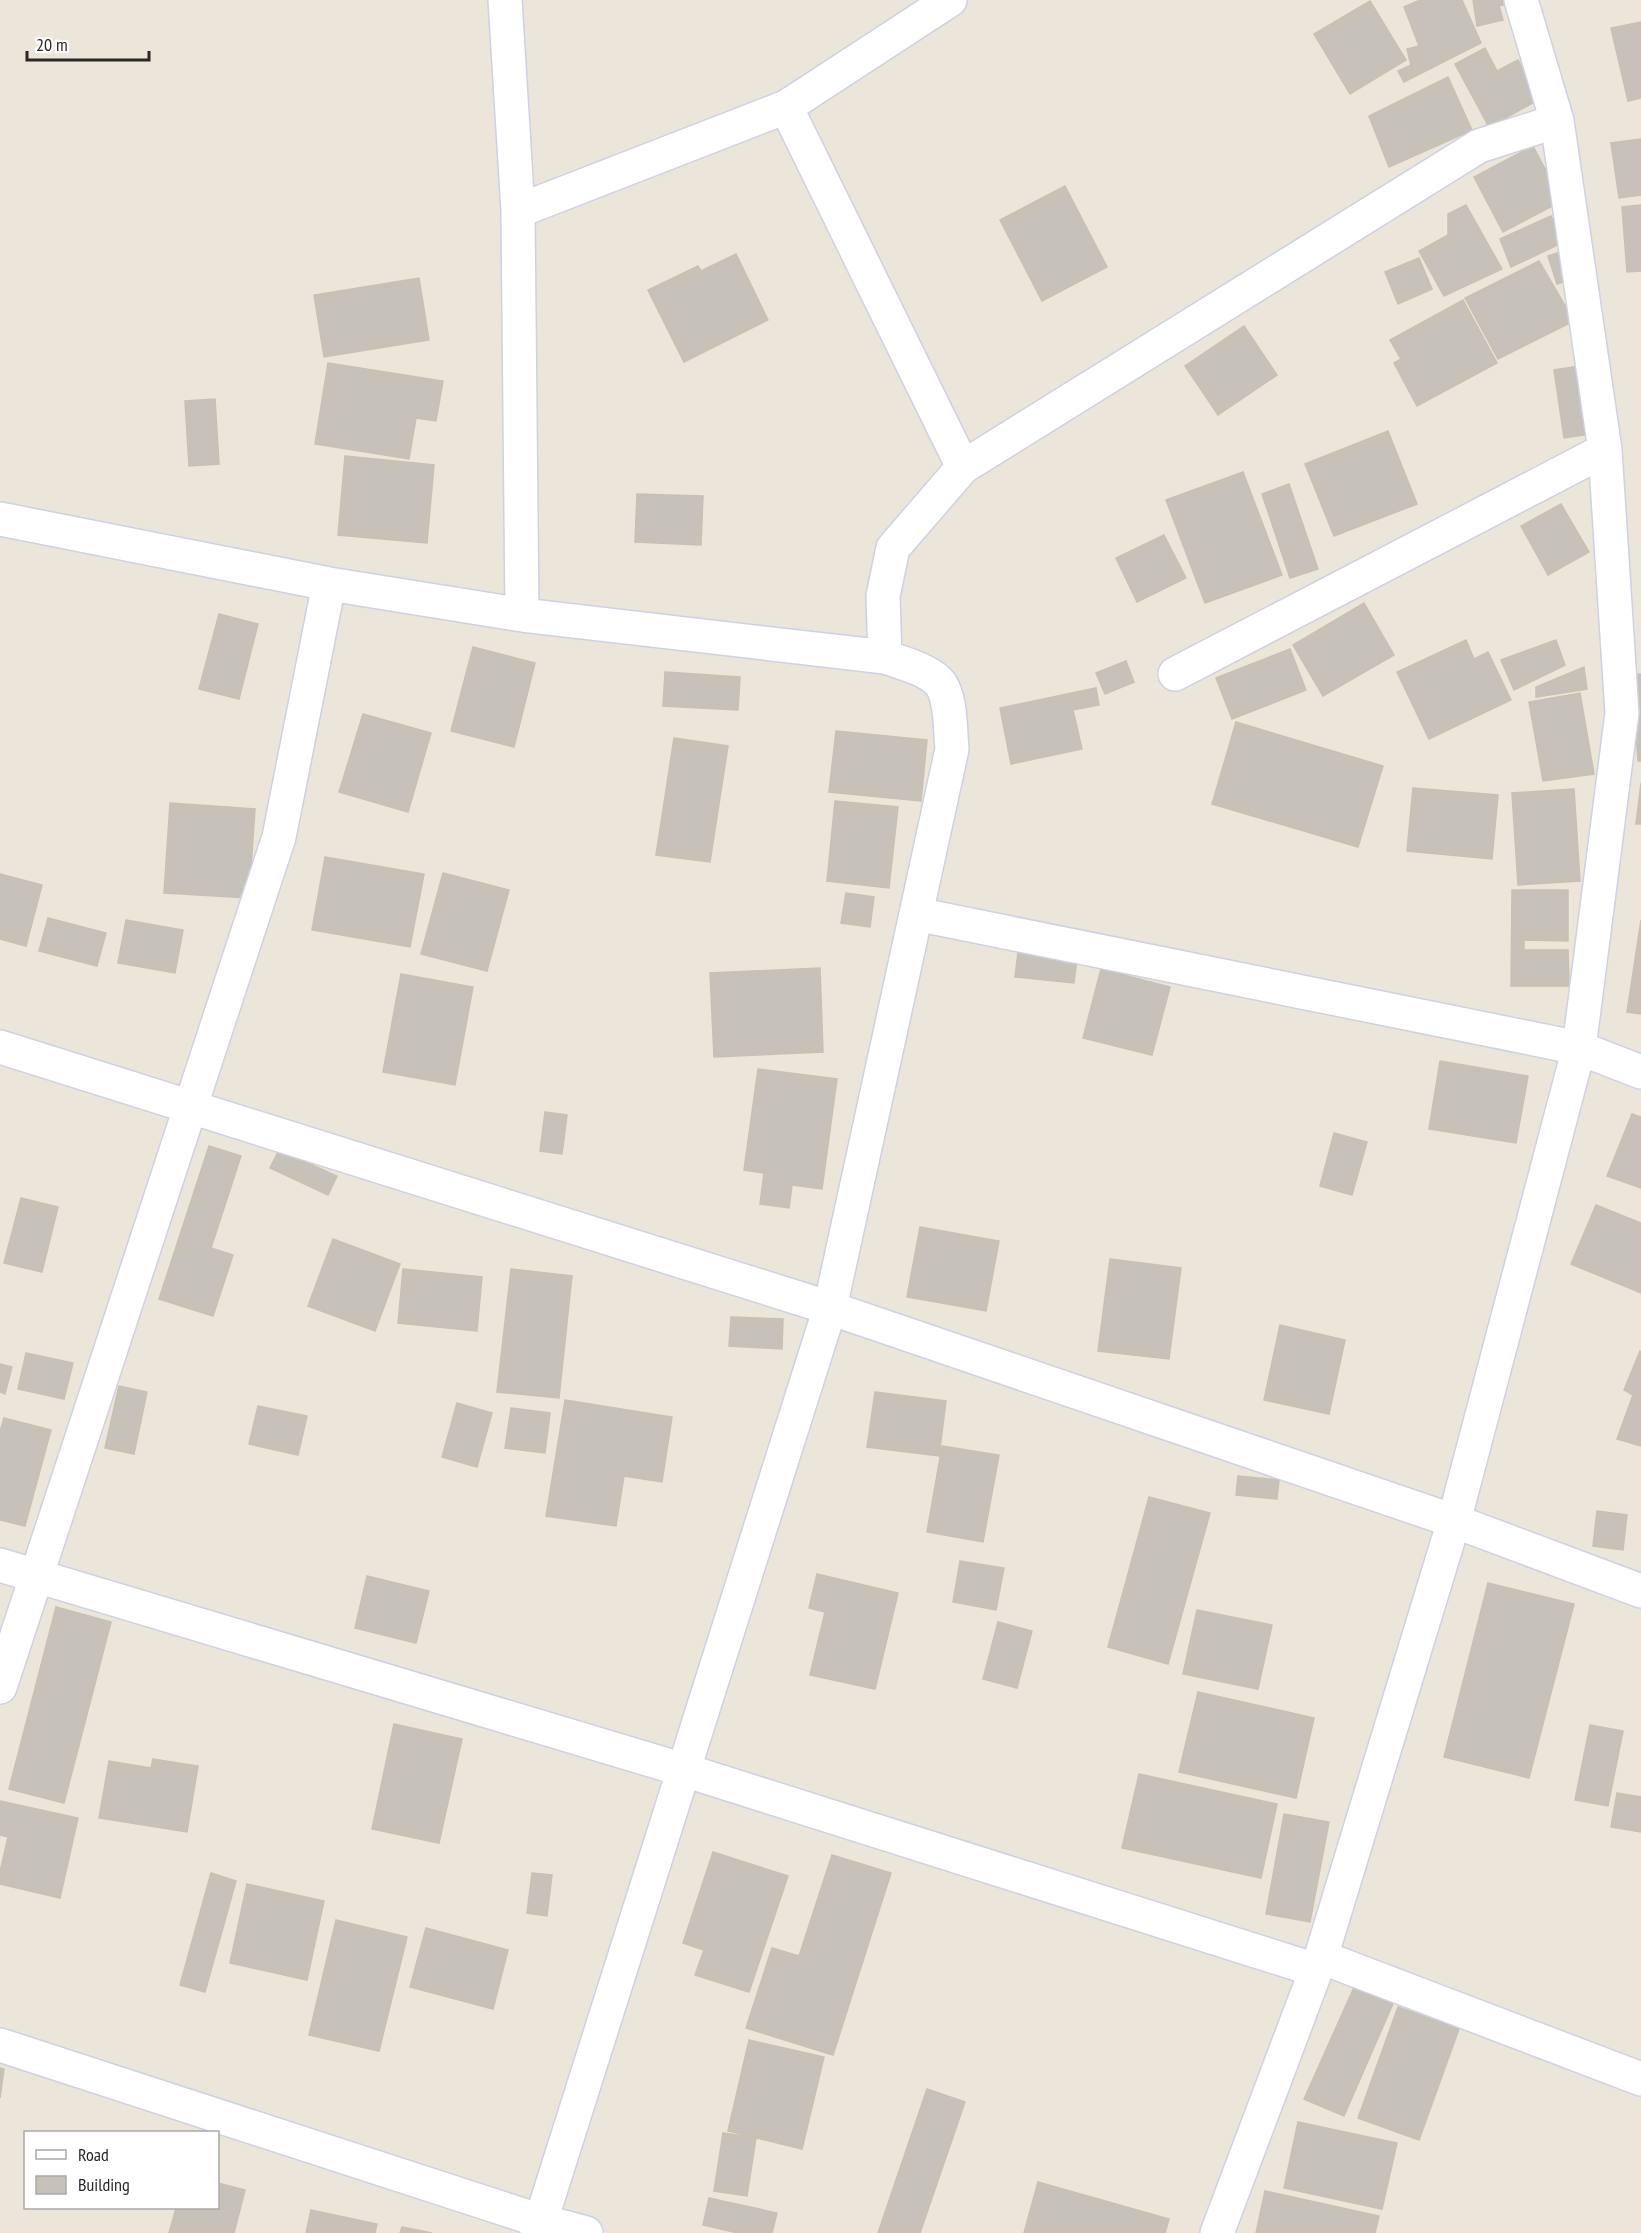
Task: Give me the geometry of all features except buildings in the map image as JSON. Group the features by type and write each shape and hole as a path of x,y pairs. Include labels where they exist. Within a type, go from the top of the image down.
{"street":[{"path":"504,0 518,211 522,615"},
{"path":"518,211 786,107 950,0"},
{"path":"1217,2233 1318,1964 1454,1521 1579,1048 1622,713 1605,450 1557,121 1521,0"},
{"path":"786,107 963,467"},
{"path":"885,657 883,596 893,548 963,467 1479,146 1557,121"},
{"path":"1174,674 1605,450"},
{"path":"0,519 329,584 522,615 885,657 919,669 939,681 949,706 952,749 830,1308 538,2227"},
{"path":"0,1687 279,837 329,584"},
{"path":"916,914 1579,1048 1641,1072"},
{"path":"0,1047 830,1308 1454,1521 1641,1591"},
{"path":"0,1565 684,1770 1318,1964 1641,2079"},
{"path":"0,2045 538,2227 586,2233"}]}
